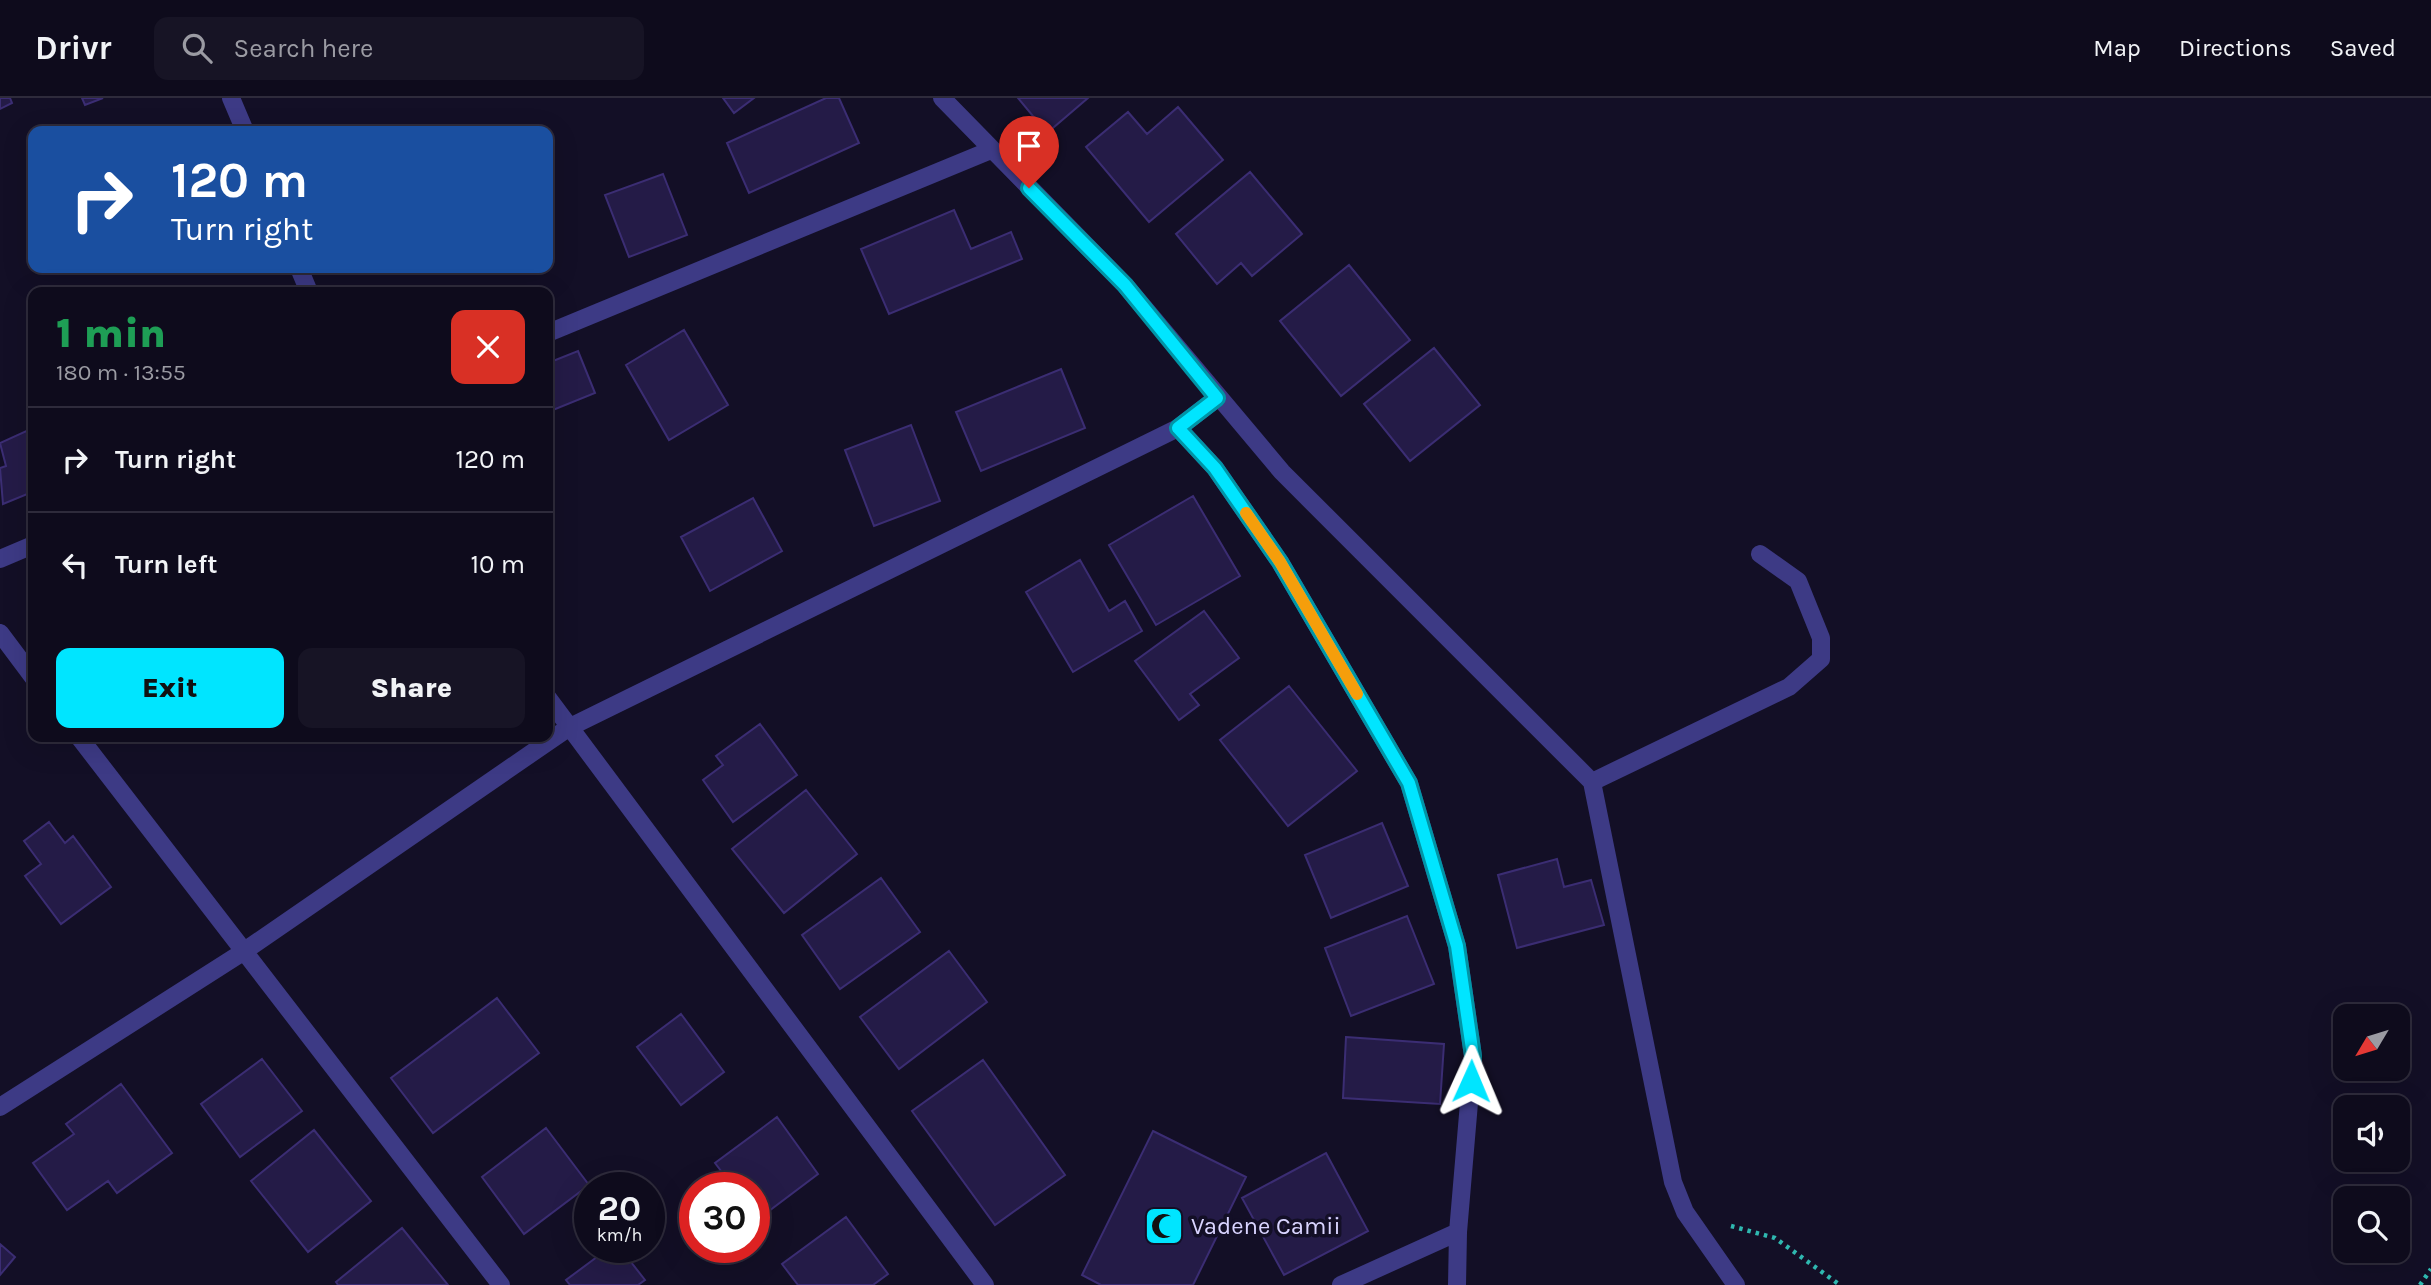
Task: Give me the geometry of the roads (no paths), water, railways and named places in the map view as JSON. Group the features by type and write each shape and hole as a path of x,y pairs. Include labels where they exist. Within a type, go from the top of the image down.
{"street":[{"path":"231,98 243,126"},
{"path":"942,98 1125,285 1217,398 1282,472 1592,782 1673,1182 1685,1212 1736,1285"},
{"path":"553,331 991,150"},
{"path":"553,738 568,728 1178,428 1217,398"},
{"path":"1178,428 1215,468 1280,562 1409,783 1457,946 1473,1056 1458,1232 1457,1285"},
{"path":"0,559 28,547"},
{"path":"1592,782 1789,687 1821,659 1821,638 1798,581 1760,554"},
{"path":"0,633 28,670"},
{"path":"553,706 985,1285"},
{"path":"83,742 501,1285"},
{"path":"0,1107 243,952 548,742"},
{"path":"1341,1285 1458,1232"}],"place":[{"name":"Vadene Camii","path":"1164,1226"}]}
